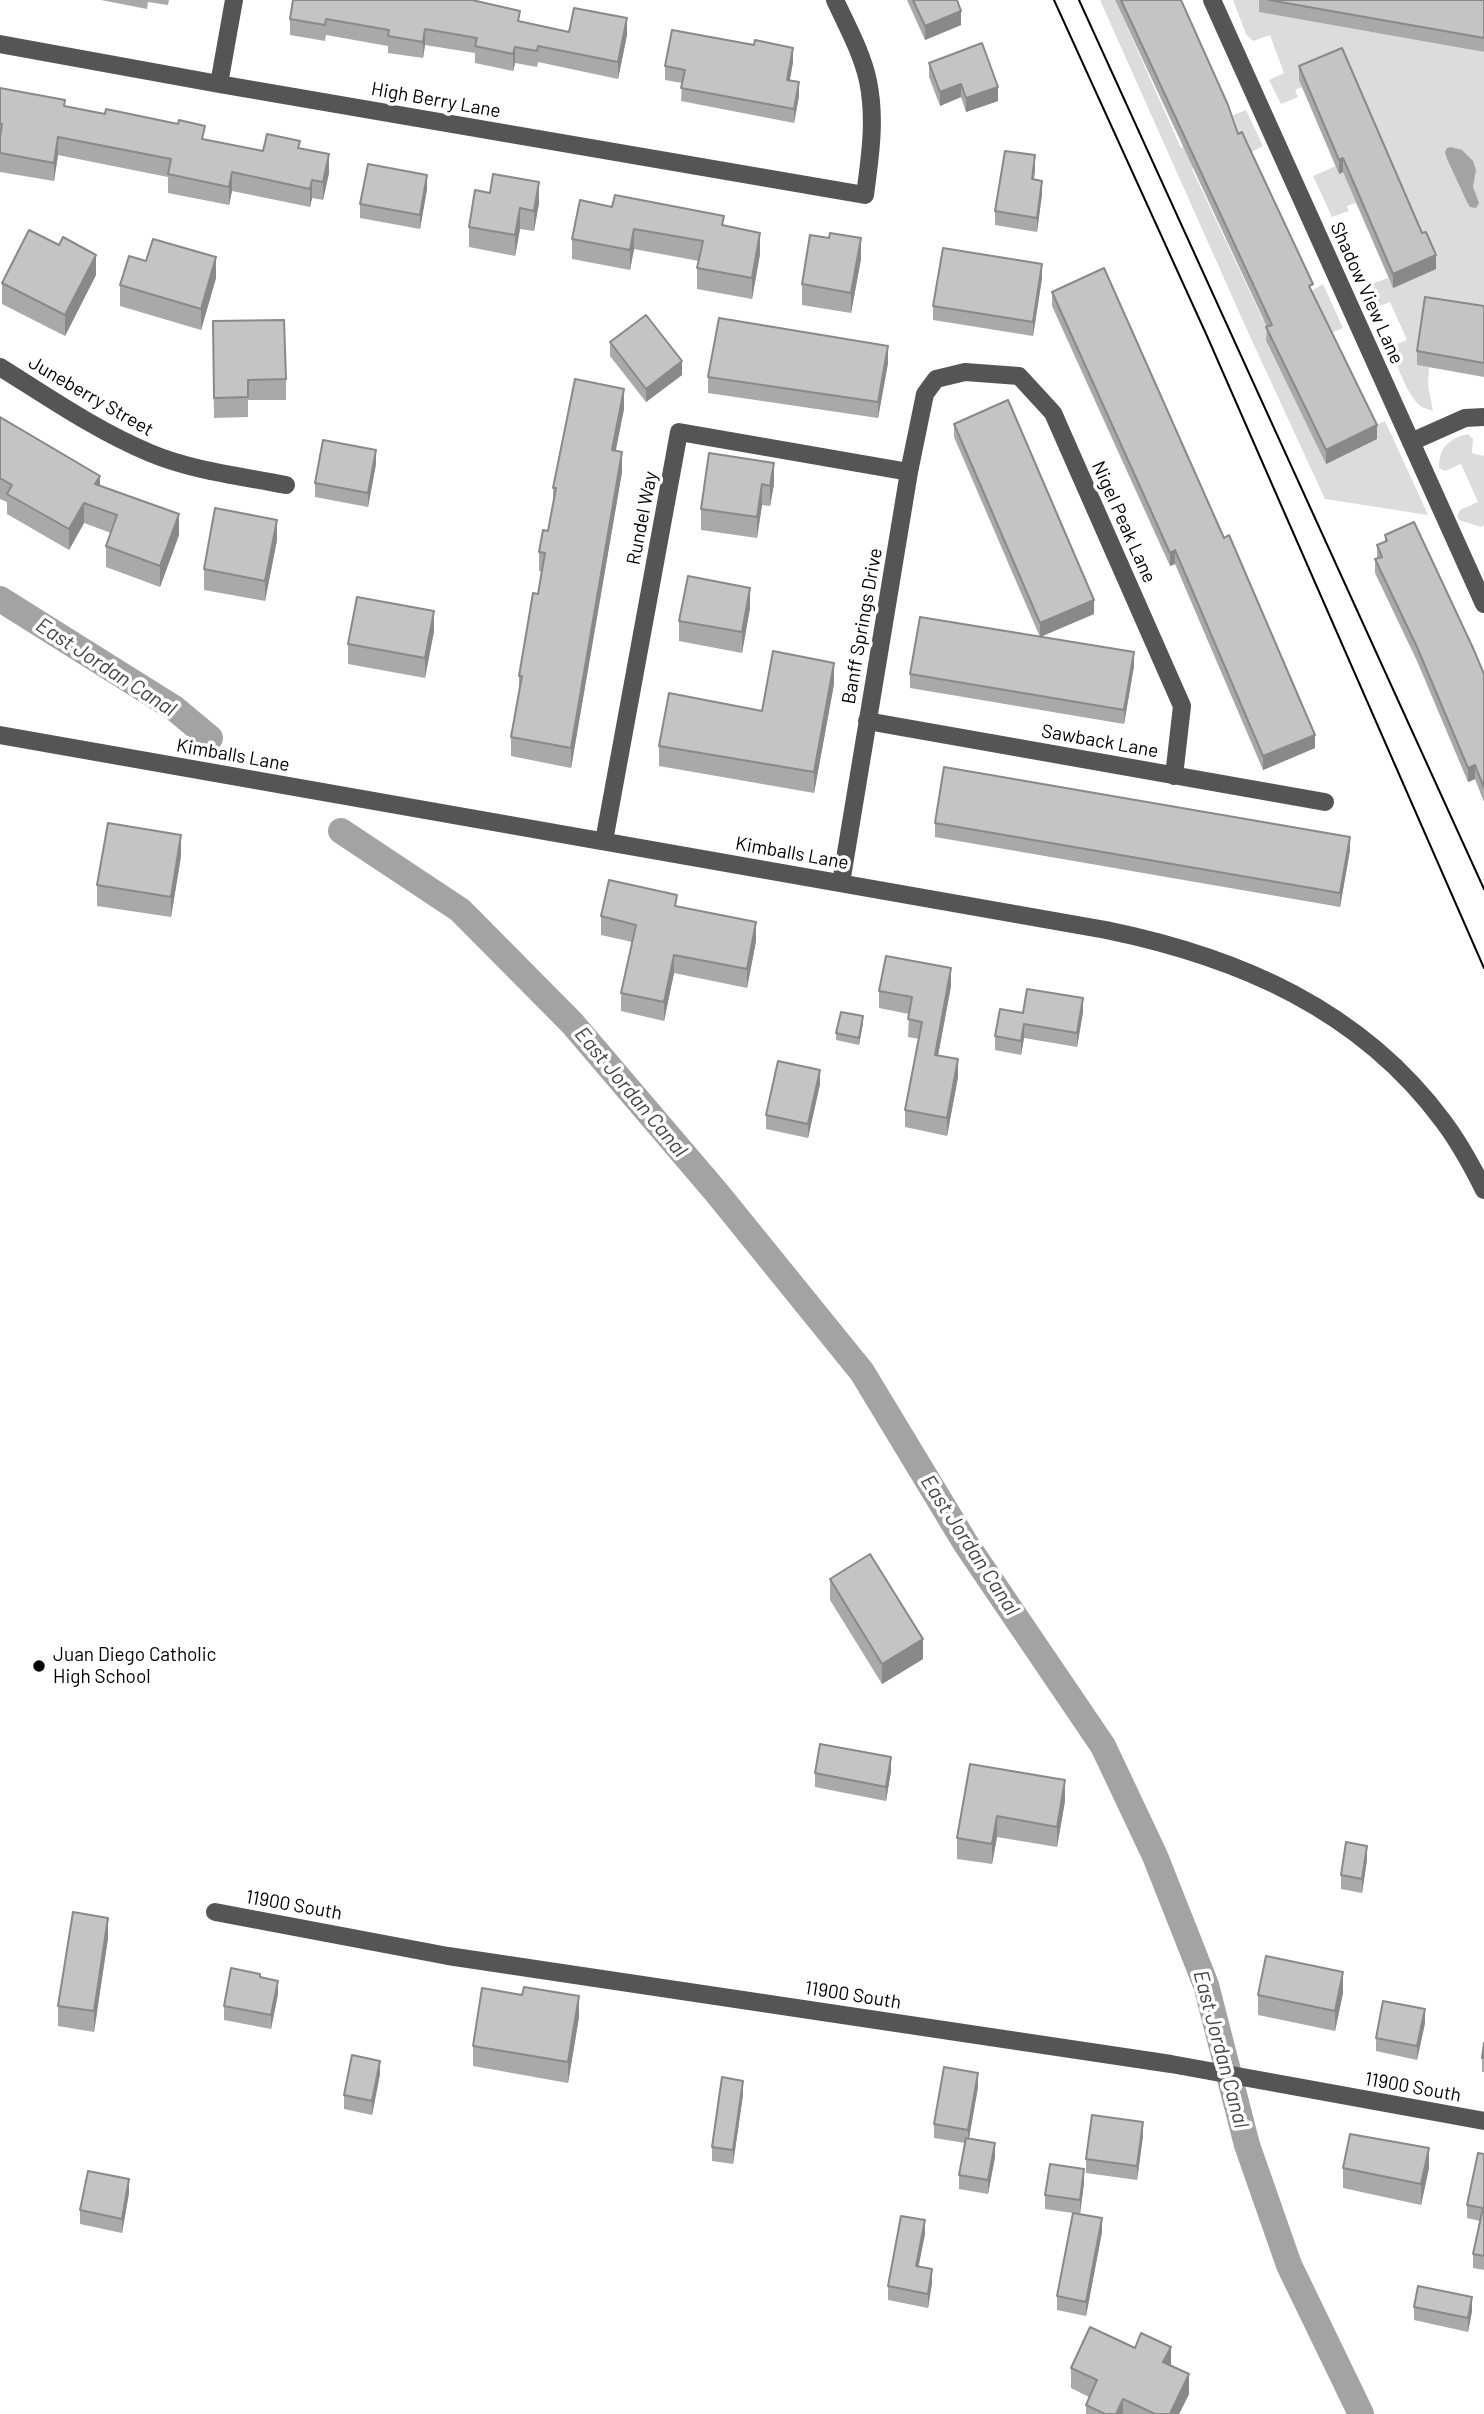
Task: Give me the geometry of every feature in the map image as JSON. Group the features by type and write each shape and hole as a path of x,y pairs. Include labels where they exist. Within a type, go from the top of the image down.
{"street":[{"path":"219,85 234,0"},
{"name":"High Berry Lane","path":"0,44 219,85 865,195 873,139 868,80 860,55 835,0"},
{"name":"Shadow View Lane","path":"1212,0 1484,604"},
{"name":"Juneberry Street","path":"0,367 116,436 150,453 193,467 286,485"},
{"name":"Nigel Peak Lane","path":"936,379 965,372 1019,376 1052,413 1182,706 1174,776"},
{"name":"Banff Springs Drive","path":"841,883 909,472 925,394 936,379"},
{"path":"1411,442 1465,418 1484,417"},
{"name":"Rundel Way","path":"604,841 679,432 909,472"},
{"name":"Sawback Lane","path":"867,721 1325,802"},
{"name":"Kimballs Lane","path":"0,735 1145,938 1206,955 1251,972 1324,1011 1376,1051 1401,1073 1444,1122 1484,1190"},
{"name":"11900 South","path":"215,1912 448,1956 1171,2064 1484,2121"}],"shaded area":[{"path":"1100,0 1115,0 1181,148 1236,125 1233,115 1246,110 1263,146 1250,153 1245,144 1192,169 1263,320 1323,284 1343,328 1331,333 1266,342 1326,463 1372,427 1385,421 1428,515 1325,499"},
{"path":"1233,0 1262,0 1260,12 1484,52 1484,320 1417,365 1429,367 1428,385 1433,411 1418,404 1405,385 1398,368 1392,346 1407,340 1390,302 1372,309 1363,287 1388,278 1393,287 1356,203 1347,206 1349,211 1332,217 1313,176 1336,166 1302,87 1295,90 1298,97 1281,104 1269,80 1284,73 1270,35 1253,41 1246,34"},
{"path":"1451,147 1462,150 1473,161 1476,170 1473,187 1479,203 1476,208 1470,207 1467,202 1447,159 1445,152"},
{"path":"1468,434 1473,439 1472,453 1484,456 1484,525 1481,527 1459,520 1457,516 1460,510 1478,502 1461,464 1445,471 1439,468 1446,445"}],"building":[{"path":"293,0 472,0 520,11 518,21 569,32 574,8 627,18 618,62 538,46 537,51 515,47 513,54 475,46 477,38 425,29 423,42 388,36 389,30 326,19 325,25 290,19"},
{"path":"913,0 957,0 961,11 925,26"},
{"path":"1121,0 1181,0 1228,105 1238,134 1242,132 1313,284 1309,286 1377,425 1326,450 1266,327 1272,325"},
{"path":"1269,0 1484,0 1484,38"},
{"path":"672,30 754,45 755,40 793,48 787,80 799,82 794,109 681,88 685,70 665,66"},
{"path":"982,43 998,87 966,98 961,84 940,92 929,63"},
{"path":"1342,48 1422,233 1426,232 1436,255 1393,274 1343,158 1339,160 1299,66"},
{"path":"0,88 65,100 64,106 105,114 106,109 178,124 179,120 205,126 202,139 263,151 267,134 300,141 298,148 329,154 323,182 312,180 310,189 232,172 229,187 168,174 171,159 58,137 54,163 0,153"},
{"path":"1005,151 1035,155 1032,179 1042,181 1037,218 995,211"},
{"path":"368,164 427,175 420,215 360,204"},
{"path":"493,174 539,182 534,211 520,208 515,235 469,227 475,190 490,193"},
{"path":"615,195 724,216 722,225 760,233 752,278 697,268 703,241 634,229 630,250 572,239 580,200 612,207"},
{"path":"29,230 59,245 63,237 96,255 65,315 2,283"},
{"path":"830,233 861,238 851,293 802,284 810,235 829,238"},
{"path":"153,239 216,257 201,309 120,285 129,256 146,261"},
{"path":"943,248 1042,264 1033,322 933,306"},
{"path":"1104,268 1224,538 1229,535 1315,735 1263,756 1175,550 1170,553 1052,292"},
{"path":"1425,297 1484,306 1484,363 1417,351"},
{"path":"646,315 682,361 646,389 610,342"},
{"path":"719,318 888,346 878,402 708,377"},
{"path":"284,320 286,379 248,380 248,397 214,398 213,321"},
{"path":"575,379 624,389 612,450 622,452 571,748 511,737 533,593 538,594 545,553 539,552 543,530 548,531 556,488 553,488"},
{"path":"1008,400 1094,600 1040,623 954,424"},
{"path":"0,417 100,476 95,484 179,514 160,566 106,546 117,515 84,503 69,529 7,494 12,485 0,478"},
{"path":"323,440 376,450 368,493 315,483"},
{"path":"709,453 774,463 770,486 762,484 757,517 701,509"},
{"path":"215,508 277,520 265,581 204,569"},
{"path":"1414,522 1484,674 1484,788 1475,765 1468,768 1417,647 1375,559 1382,557 1377,545 1387,541 1385,535"},
{"path":"688,576 750,588 742,632 679,621"},
{"path":"357,597 434,611 425,658 348,644"},
{"path":"920,617 1134,652 1124,710 910,674"},
{"path":"773,651 834,663 814,772 659,746 669,693 762,711"},
{"path":"944,767 1350,837 1340,893 935,823"},
{"path":"108,823 181,835 171,897 97,885"},
{"path":"609,880 677,895 675,906 756,922 747,969 674,955 664,1002 621,993 636,925 601,916"},
{"path":"886,956 951,968 935,1055 958,1059 947,1118 905,1110 922,1022 908,1019 912,997 879,991"},
{"path":"1027,989 1083,998 1077,1033 1024,1024 1021,1041 995,1036 1000,1009 1023,1013"},
{"path":"841,1012 863,1016 859,1038 836,1033"},
{"path":"778,1061 820,1070 808,1124 766,1115"},
{"path":"870,1554 923,1639 882,1664 830,1579"},
{"path":"820,1744 891,1757 886,1787 815,1773"},
{"path":"970,1764 1065,1780 1057,1827 997,1816 992,1844 957,1838"},
{"path":"1346,1842 1367,1846 1362,1879 1341,1875"},
{"path":"73,1912 108,1918 94,2011 58,2006"},
{"path":"1266,1956 1343,1972 1335,2011 1258,1995"},
{"path":"231,1968 278,1981 271,2015 224,2006"},
{"path":"524,1987 579,1996 568,2062 473,2046 482,1988 522,1995"},
{"path":"1383,2001 1425,2009 1417,2046 1376,2038"},
{"path":"352,2055 380,2061 372,2101 344,2095"},
{"path":"944,2067 978,2073 968,2130 934,2124"},
{"path":"722,2077 743,2081 733,2150 712,2147"},
{"path":"1092,2115 1143,2122 1137,2166 1086,2159"},
{"path":"1350,2134 1429,2148 1421,2184 1343,2168"},
{"path":"966,2138 995,2143 988,2180 959,2175"},
{"path":"1478,2153 1484,2154 1484,2256 1473,2254 1483,2208 1467,2205"},
{"path":"1050,2164 1084,2169 1080,2200 1045,2195"},
{"path":"88,2171 129,2179 122,2219 80,2210"},
{"path":"1073,2213 1102,2218 1086,2302 1057,2296"},
{"path":"901,2216 925,2220 916,2266 932,2269 928,2294 888,2286"},
{"path":"1418,2286 1472,2297 1468,2318 1414,2307"},
{"path":"1090,2327 1135,2348 1141,2333 1171,2347 1163,2362 1189,2374 1170,2414 1155,2414 1123,2399 1116,2414 1105,2414 1086,2405 1097,2380 1071,2368"}],"waterway":[{"name":"East Jordan Canal","path":"0,599 174,708 210,738"},
{"name":"East Jordan Canal","path":"341,831 460,910 572,1023 717,1193 862,1372 966,1544 1103,1746 1155,1856 1206,1985 1247,2145 1289,2265 1361,2414"}],"tram line":[{"path":"1054,0 1207,336 1484,968"},
{"path":"1079,0 1484,889"}],"place":[{"name":"Juan Diego Catholic High School","path":"39,1666"}]}
